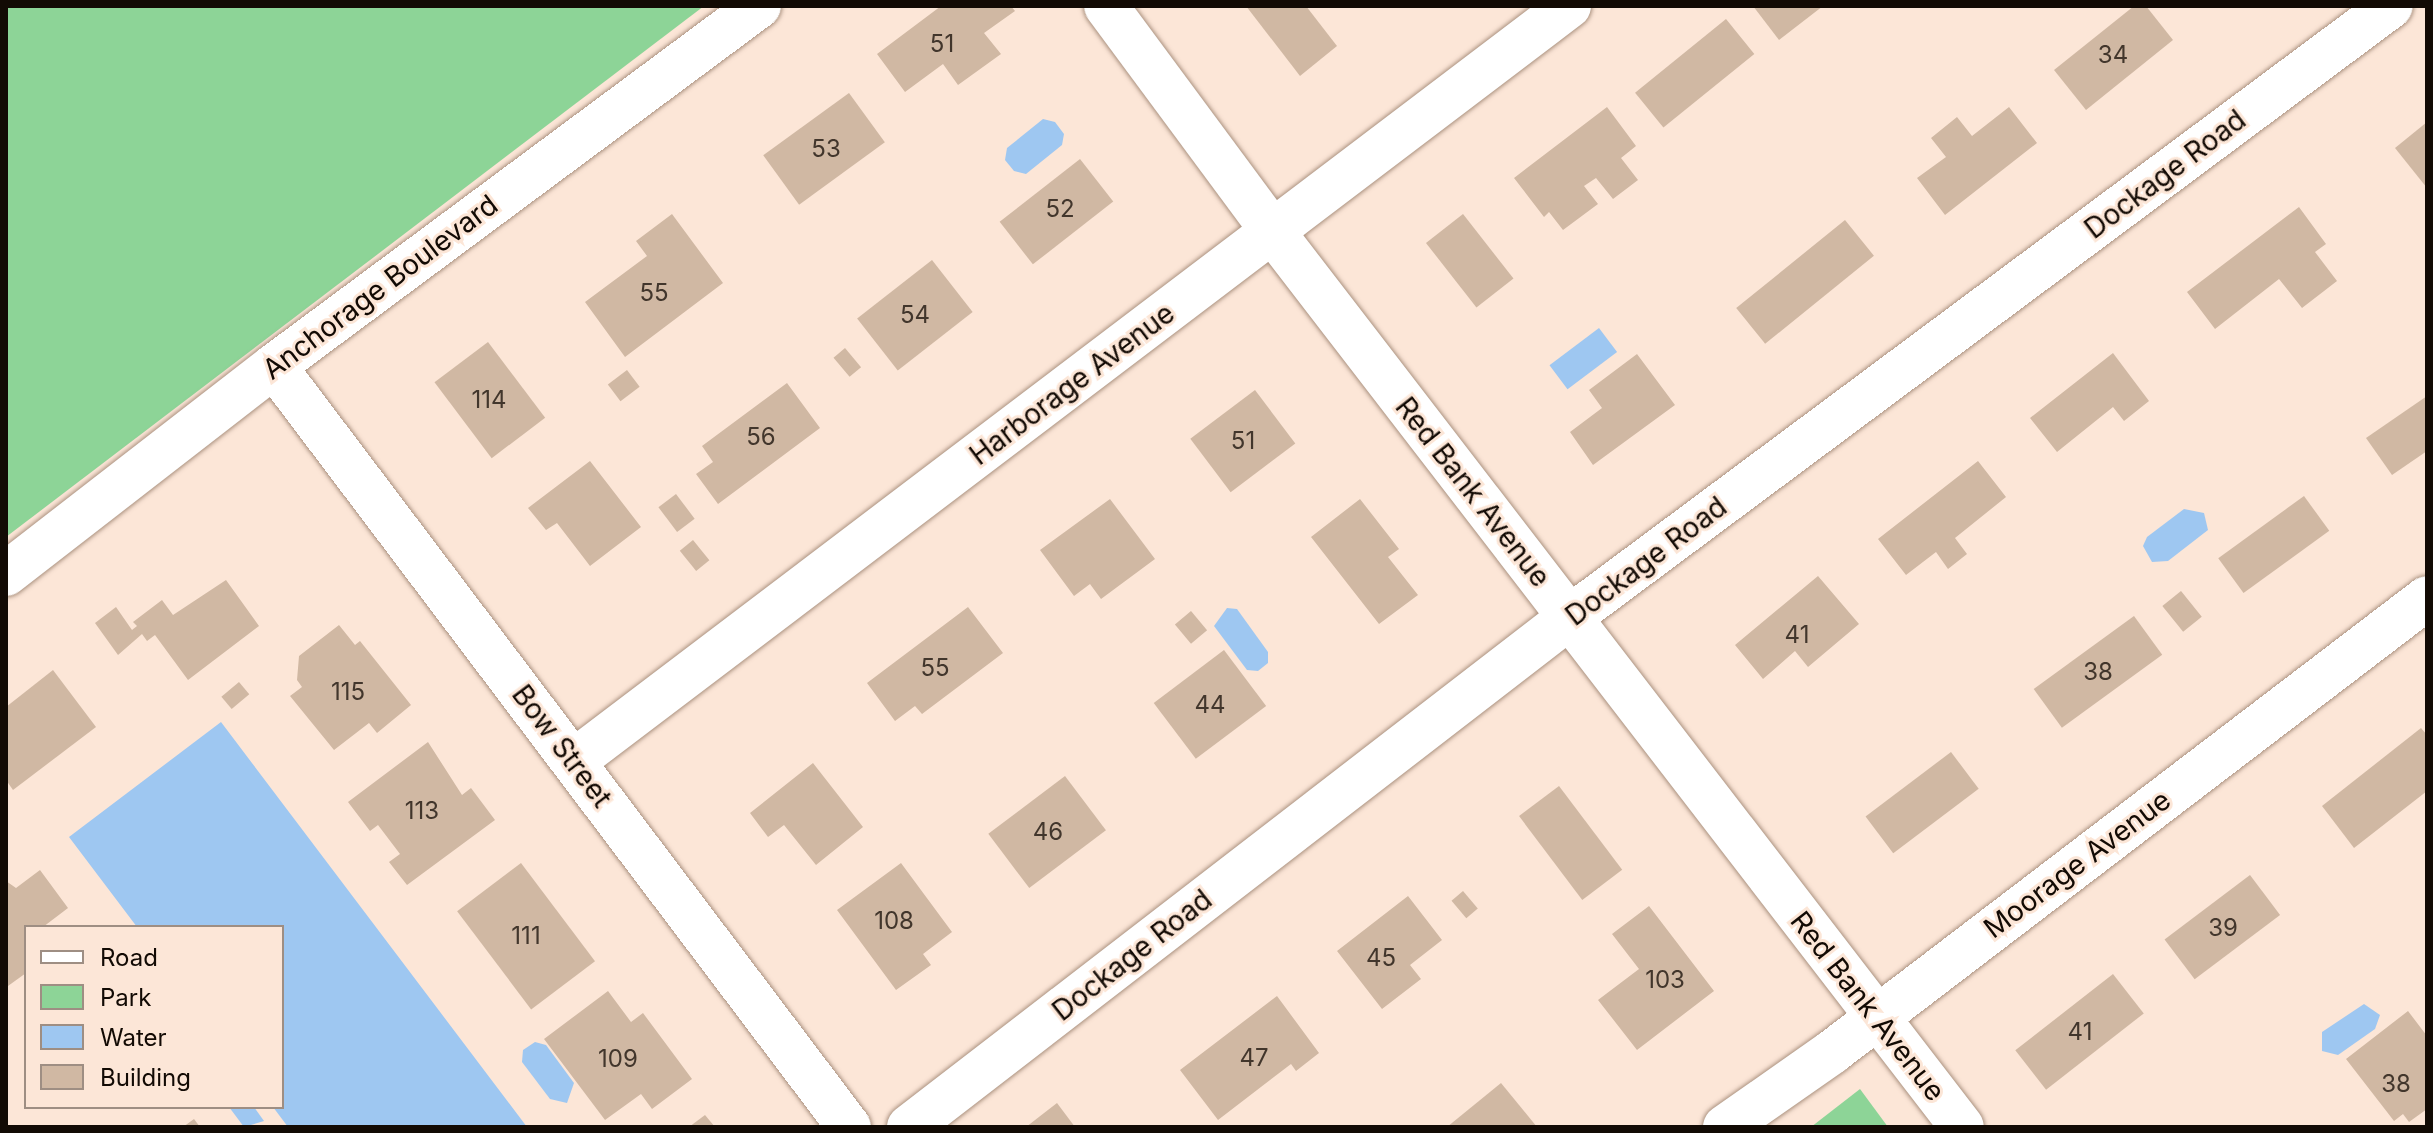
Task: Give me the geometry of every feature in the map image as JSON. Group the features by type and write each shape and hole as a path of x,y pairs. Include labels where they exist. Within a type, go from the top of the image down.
{"street":[{"name":"Anchorage Boulevard","path":"6,574 274,366 759,6"},
{"name":"Red Bank Avenue","path":"1106,6 1273,232 1962,1127"},
{"name":"Harborage Avenue","path":"574,761 1569,6"},
{"name":"Dockage Road","path":"909,1127 1570,617 2391,6"},
{"name":"Bow Street","path":"274,366 849,1127"},
{"name":"Moorage Avenue","path":"1725,1127 1878,1017 2427,598"}],"green space":[{"path":"6,6 704,6 6,537"},
{"path":"1860,1089 1888,1127 1811,1127"}],"water":[{"path":"1043,119 1055,122 1064,134 1062,145 1026,174 1014,171 1005,160 1007,148"},
{"path":"1599,328 1617,352 1568,389 1549,365"},
{"path":"2184,509 2204,513 2208,530 2168,561 2152,562 2143,546 2147,537"},
{"path":"1227,608 1237,609 1268,652 1268,663 1258,671 1247,670 1214,626"},
{"path":"221,722 527,1127 288,1127 274,1109 284,1109 284,925 135,925 69,837"},
{"path":"2364,1004 2380,1015 2375,1029 2338,1055 2322,1051 2322,1032"},
{"path":"535,1042 546,1045 574,1083 567,1103 550,1099 522,1062 523,1050"},
{"path":"230,1109 255,1109 264,1121 244,1127"}],"building":[{"path":"941,6 1011,6 1015,11 984,33 1001,54 958,85 943,64 905,92 877,54"},
{"path":"1246,6 1306,6 1337,46 1300,76"},
{"path":"1753,6 1823,6 1779,40"},
{"path":"2134,6 2146,6 2173,40 2086,110 2054,70"},
{"path":"1726,19 1754,54 1663,128 1635,93"},
{"path":"849,93 885,142 799,205 763,155"},
{"path":"1607,107 1636,146 1621,158 1638,180 1613,199 1596,178 1584,186 1598,204 1563,230 1549,212 1544,217 1514,178"},
{"path":"2009,107 2037,143 1945,215 1917,178 1946,157 1931,138 1957,117 1972,136"},
{"path":"2427,122 2427,188 2395,148"},
{"path":"1080,159 1113,202 1033,264 1000,222"},
{"path":"2299,207 2326,244 2315,252 2337,281 2302,308 2279,279 2215,329 2187,292"},
{"path":"672,214 723,283 625,357 585,302 647,256 636,241"},
{"path":"1463,214 1513,279 1476,308 1426,243"},
{"path":"1845,220 1874,256 1765,344 1736,308"},
{"path":"932,260 973,312 898,370 857,318"},
{"path":"488,342 545,418 492,458 434,382"},
{"path":"845,348 861,367 850,377 834,358"},
{"path":"2113,353 2149,401 2124,421 2113,407 2057,452 2030,418"},
{"path":"1637,354 1675,405 1593,465 1570,432 1602,408 1589,390"},
{"path":"627,370 640,387 620,401 608,384"},
{"path":"787,383 820,428 718,504 696,474 713,462 702,446"},
{"path":"1255,390 1295,444 1231,492 1190,439"},
{"path":"2427,396 2427,451 2392,475 2366,438"},
{"path":"590,461 641,527 590,566 557,523 546,530 528,508"},
{"path":"1978,461 2006,497 1955,538 1967,554 1948,569 1936,552 1906,575 1878,539"},
{"path":"676,494 695,519 677,532 658,507"},
{"path":"2304,496 2329,531 2244,593 2218,558"},
{"path":"1110,499 1155,559 1101,599 1090,584 1074,596 1040,550"},
{"path":"1360,499 1399,549 1388,557 1418,595 1379,624 1311,537"},
{"path":"693,540 709,560 696,571 680,551"},
{"path":"1818,576 1859,624 1808,667 1795,651 1763,679 1735,645"},
{"path":"226,580 259,626 188,680 155,635 147,641 142,634 118,655 95,623 116,607 132,630 137,626 133,622 162,600 173,615"},
{"path":"2181,591 2202,617 2183,632 2162,606"},
{"path":"968,607 1003,653 922,714 915,706 895,721 867,683"},
{"path":"1191,611 1207,630 1191,644 1175,624"},
{"path":"2134,616 2162,655 2062,728 2034,689"},
{"path":"339,625 355,645 360,641 411,705 377,733 369,723 334,750 290,696 302,687 297,680 299,656"},
{"path":"1224,650 1266,706 1196,759 1154,703"},
{"path":"53,670 96,727 13,790 6,780 6,707"},
{"path":"239,682 249,694 232,709 221,697"},
{"path":"2421,728 2427,735 2427,791 2354,848 2322,806"},
{"path":"428,742 462,795 471,788 495,820 407,885 389,862 400,854 378,825 370,831 348,802"},
{"path":"1951,752 1979,789 1893,853 1866,816"},
{"path":"813,763 863,827 816,865 784,825 768,837 750,813"},
{"path":"1065,776 1106,830 1029,888 988,834"},
{"path":"1559,786 1622,870 1582,900 1519,816"},
{"path":"521,863 595,961 531,1009 457,911"},
{"path":"901,863 952,932 923,954 931,965 896,990 837,910"},
{"path":"40,870 68,908 46,925 24,925 24,974 8,986 6,881 16,888"},
{"path":"2250,875 2280,915 2195,979 2165,939"},
{"path":"1463,891 1478,909 1466,918 1452,901"},
{"path":"1408,896 1442,940 1410,965 1421,979 1382,1009 1337,951"},
{"path":"1649,906 1714,991 1637,1050 1598,1000 1639,969 1612,934"},
{"path":"2113,974 2144,1013 2046,1090 2015,1050"},
{"path":"608,991 631,1022 643,1013 692,1079 652,1109 641,1094 605,1120 544,1039"},
{"path":"1277,996 1319,1053 1296,1071 1291,1064 1218,1120 1180,1070"},
{"path":"2408,1011 2427,1036 2427,1109 2409,1122 2403,1114 2394,1121 2346,1059"},
{"path":"1501,1083 1537,1127 1447,1127"},
{"path":"1057,1103 1075,1127 1026,1127"},
{"path":"705,1115 715,1127 689,1127"},
{"path":"194,1119 200,1127 183,1127"}]}
